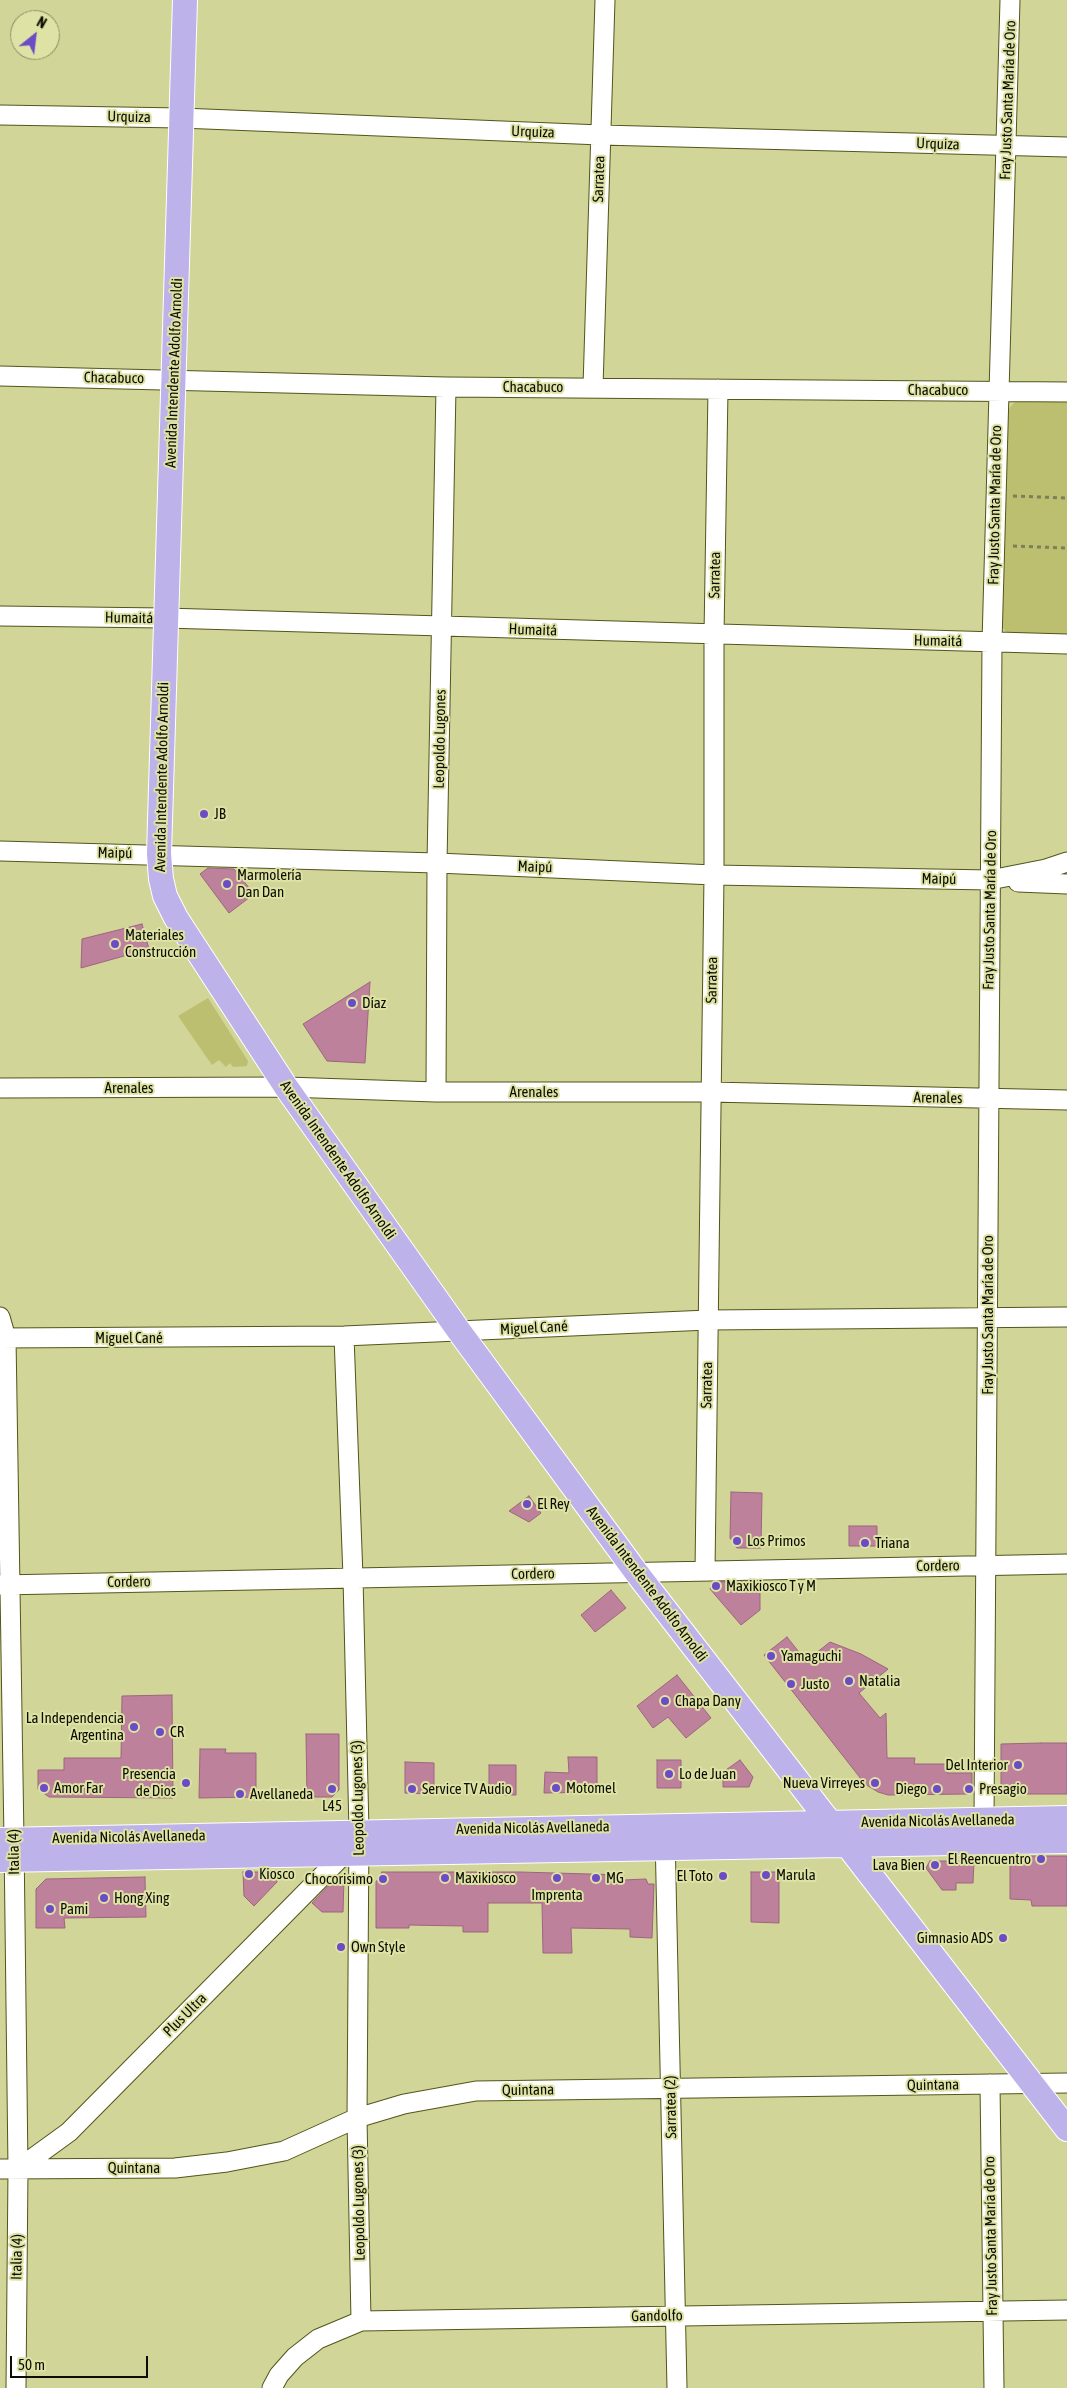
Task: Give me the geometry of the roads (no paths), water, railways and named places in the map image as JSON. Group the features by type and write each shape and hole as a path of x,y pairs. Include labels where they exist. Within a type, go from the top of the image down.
{"main road":[{"name":"Avenida Intendente Adolfo Arnoldi","path":"185,0 159,854 160,879 176,918 286,1087 459,1331 636,1572 1067,2129"},
{"name":"Avenida Nicolás Avellaneda","path":"7,1850 354,1846 665,1837 830,1823 1067,1818"},
{"name":"Avenida Nicolás Avellaneda","path":"665,1837 847,1845 1067,1841"}],"street":[{"name":"Sarratea","path":"593,387 605,0"},
{"name":"Fray Justo Santa María de Oro","path":"984,1820 989,1318 988,1099 992,642 1010,0"},
{"name":"Urquiza","path":"0,115 181,118 600,135 1067,147"},
{"name":"Chacabuco","path":"0,376 446,387 1067,392"},
{"name":"Leopoldo Lugones","path":"436,1092 437,863 443,628 446,387"},
{"name":"Sarratea","path":"705,1570 718,389"},
{"name":"Humaitá","path":"0,616 165,618 443,628 1067,644"},
{"name":"Maipú","path":"0,851 437,863 714,875 990,880 1046,869 1067,862"},
{"path":"990,880 1067,884"},
{"name":"Arenales","path":"0,1088 286,1087 436,1092 710,1092 1067,1100"},
{"name":"Italia (4)","path":"0,1317 3,1338 11,2380"},
{"name":"Miguel Cané","path":"3,1338 344,1336 708,1320 1067,1317"},
{"name":"Leopoldo Lugones (3)","path":"344,1336 353,1577 354,1846 361,2321"},
{"name":"Cordero","path":"5,1584 1067,1564"},
{"name":"Sarratea (2)","path":"665,1837 677,2388"},
{"name":"Plus Ultra","path":"9,2169 69,2132 354,1846"},
{"name":"Quintana","path":"9,2169 175,2168 227,2162 284,2151 357,2118 404,2104 476,2091 1067,2083"},
{"name":"Fray Justo Santa María de Oro","path":"990,2084 994,2388"},
{"name":"Gandolfo","path":"272,2388 279,2375 295,2356 318,2339 361,2321 1067,2310"}],"place":[{"name":"JB","path":"204,814"},
{"name":"Marmolería Dan Dan","path":"227,884"},
{"name":"Materiales Construcción","path":"115,944"},
{"name":"Díaz","path":"352,1003"},
{"name":"El Rey","path":"527,1504"},
{"name":"Los Primos","path":"737,1541"},
{"name":"Triana","path":"865,1543"},
{"name":"Maxikiosco T y M","path":"716,1586"},
{"name":"Yamaguchi","path":"771,1656"},
{"name":"Natalia","path":"849,1681"},
{"name":"Justo","path":"791,1684"},
{"name":"Chapa Dany","path":"665,1701"},
{"name":"La Independencia Argentina","path":"134,1727"},
{"name":"CR","path":"160,1732"},
{"name":"Del Interior","path":"1018,1765"},
{"name":"Lo de Juan","path":"669,1774"},
{"name":"Presencia de Dios","path":"186,1783"},
{"name":"Nueva Virreyes","path":"875,1783"},
{"name":"Amor Far","path":"44,1788"},
{"name":"Motomel","path":"556,1788"},
{"name":"L45","path":"332,1789"},
{"name":"Service TV Audio","path":"412,1789"},
{"name":"Diego","path":"937,1789"},
{"name":"Presagio","path":"969,1789"},
{"name":"Avellaneda","path":"240,1794"},
{"name":"El Reencuentro","path":"1041,1859"},
{"name":"Lava Bien","path":"935,1865"},
{"name":"Kiosco","path":"249,1874"},
{"name":"Marula","path":"766,1875"},
{"name":"El Toto","path":"723,1876"},
{"name":"Maxikiosco","path":"445,1878"},
{"name":"Imprenta","path":"557,1878"},
{"name":"MG","path":"596,1878"},
{"name":"Chocorisimo","path":"383,1879"},
{"name":"Hong Xing","path":"104,1898"},
{"name":"Pami","path":"50,1909"},
{"name":"Gimnasio ADS","path":"1003,1938"},
{"name":"Own Style","path":"341,1947"}]}
